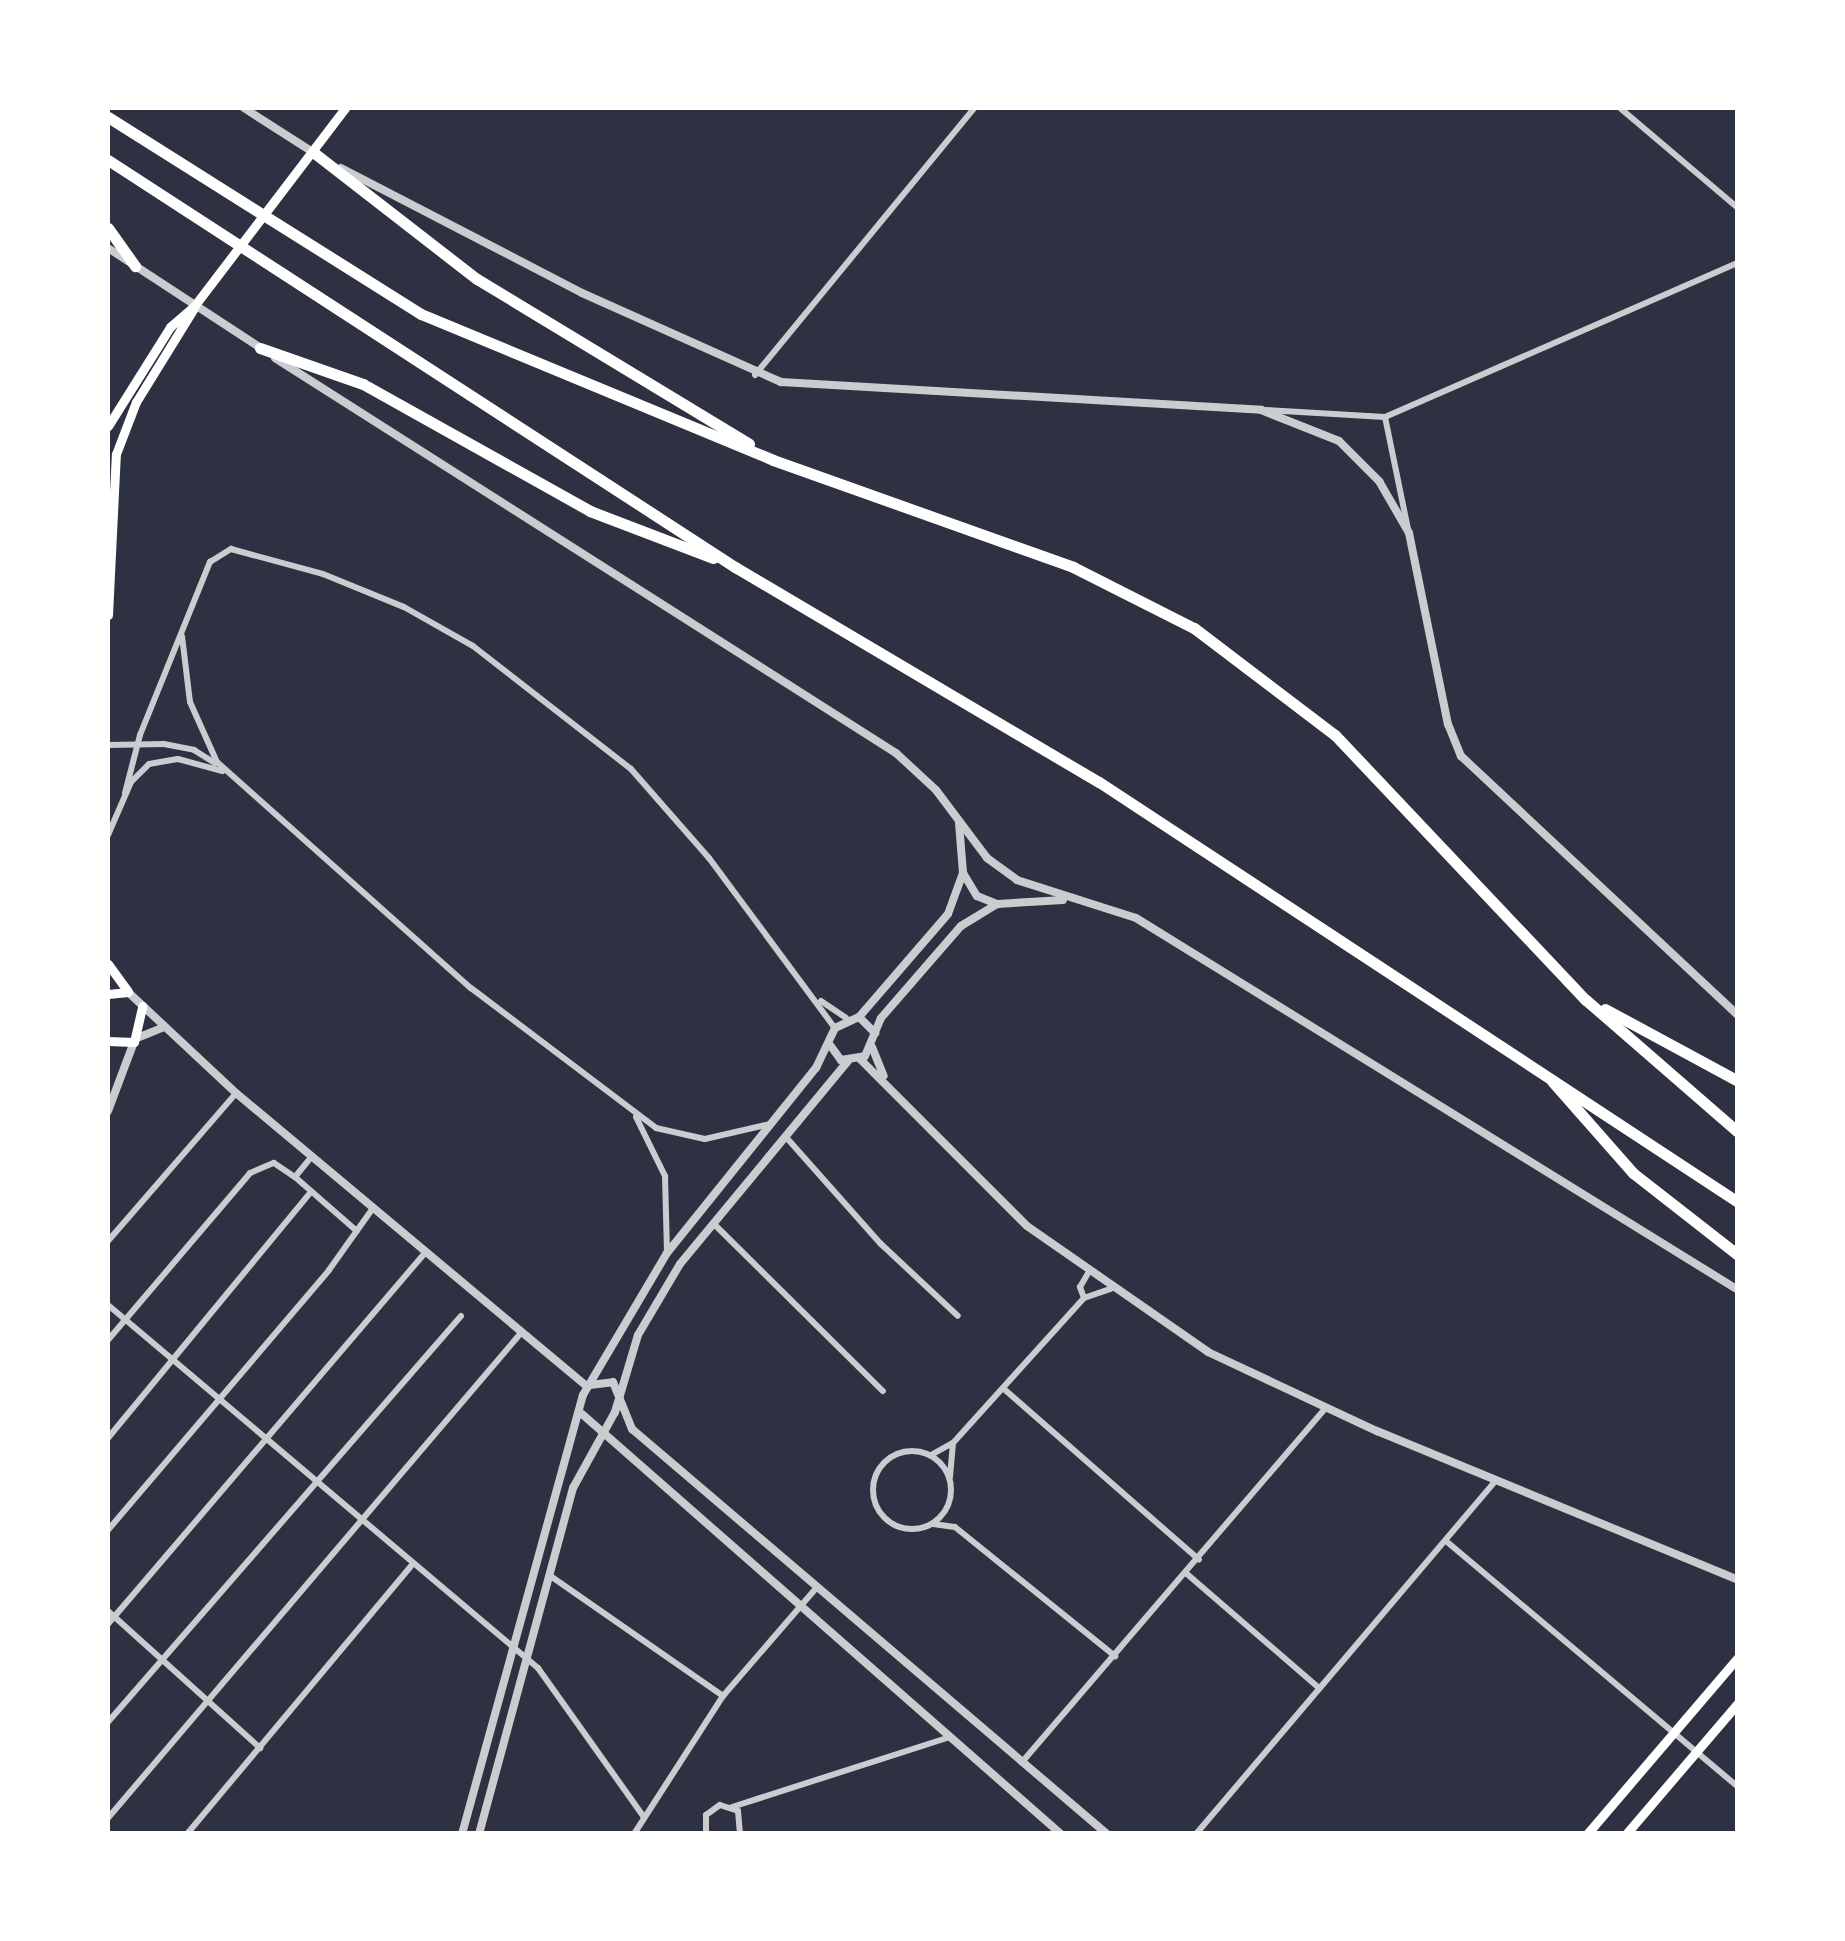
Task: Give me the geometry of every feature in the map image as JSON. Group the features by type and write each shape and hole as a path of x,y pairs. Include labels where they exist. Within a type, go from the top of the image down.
{"highway":[{"path":"108,116 422,314 773,460 1074,567 1194,628 1335,734 1586,1000 1738,1132"},
{"path":"313,152 477,279 773,460"},
{"path":"108,160 735,566 1099,782 1539,1067 1738,1202"},
{"path":"108,228 135,266"},
{"path":"260,348 363,384 590,511 735,566"},
{"path":"1586,1000 1738,1081"},
{"path":"1539,1067 1633,1173 1738,1254"},
{"path":"1717,1191 1738,1213"}],"main road":[{"path":"108,615 116,454 136,402 195,304 345,108"},
{"path":"108,426 170,327 195,304"},
{"path":"108,964 128,992 108,994"},
{"path":"108,1041 136,1040 142,1006"},
{"path":"1587,1834 1738,1656"},
{"path":"1626,1834 1738,1703"}],"street":[{"path":"244,108 313,152 755,375 802,385 1385,417 1738,263"},
{"path":"755,375 974,108"},
{"path":"1620,108 1738,208"},
{"path":"108,248 896,753 936,790 1001,870 1067,900 1136,918 1738,1290"},
{"path":"1260,410 1316,428 1360,458 1409,533"},
{"path":"1385,417 1448,724 1461,756 1738,1015"},
{"path":"108,836 182,630 216,556 231,549 349,584 436,624 526,684 652,790 820,1000 834,1028"},
{"path":"182,630 192,711 208,750 228,773 470,988 635,1116 694,1139 771,1124"},
{"path":"108,745 194,750 228,773"},
{"path":"125,793 141,770 160,761 190,760 228,773"},
{"path":"462,1834 588,1387 667,1253 830,1046 834,1028 846,1018 859,1017 948,914 963,874 959,823"},
{"path":"963,874 977,896 997,904 1067,900"},
{"path":"885,1080 872,1047 881,1018 962,926 997,904"},
{"path":"128,992 236,1093 424,1254 588,1387"},
{"path":"820,1000 846,1018"},
{"path":"859,1017 875,1033"},
{"path":"108,1111 136,1040 164,1027"},
{"path":"830,1046 848,1061"},
{"path":"479,1834 573,1488 621,1396 632,1351 660,1292 848,1061 860,1058 872,1047"},
{"path":"860,1058 999,1201 1110,1289 1208,1352 1495,1481 1738,1580"},
{"path":"108,1241 236,1093"},
{"path":"635,1116 665,1176 667,1253"},
{"path":"784,1135 881,1244 958,1316"},
{"path":"295,1177 312,1156"},
{"path":"108,1340 250,1173 274,1163 357,1231"},
{"path":"108,1438 310,1192"},
{"path":"108,1530 372,1208"},
{"path":"713,1223 883,1391"},
{"path":"108,1624 111,1614 424,1254"},
{"path":"1084,1298 1080,1287 1088,1273"},
{"path":"1110,1289 1084,1298 953,1443 931,1456 897,1454 879,1468 873,1491 888,1522 910,1530 933,1524 955,1528 1114,1656"},
{"path":"108,1305 359,1523 544,1674 644,1817"},
{"path":"108,1722 461,1316"},
{"path":"108,1818 520,1334"},
{"path":"588,1387 604,1379 621,1396 632,1429 1107,1834"},
{"path":"1004,1389 1199,1560"},
{"path":"1023,1760 1326,1408"},
{"path":"582,1414 1061,1834"},
{"path":"953,1443 950,1502 955,1528"},
{"path":"931,1456 950,1479"},
{"path":"1196,1834 1495,1481"},
{"path":"933,1524 950,1502"},
{"path":"1446,1541 1738,1787"},
{"path":"187,1834 411,1566"},
{"path":"1187,1574 1319,1688"},
{"path":"549,1575 722,1696"},
{"path":"634,1834 722,1696 817,1587"},
{"path":"111,1614 260,1748"},
{"path":"706,1834 710,1810 732,1807 952,1736"},
{"path":"732,1807 741,1817 740,1834"}]}
